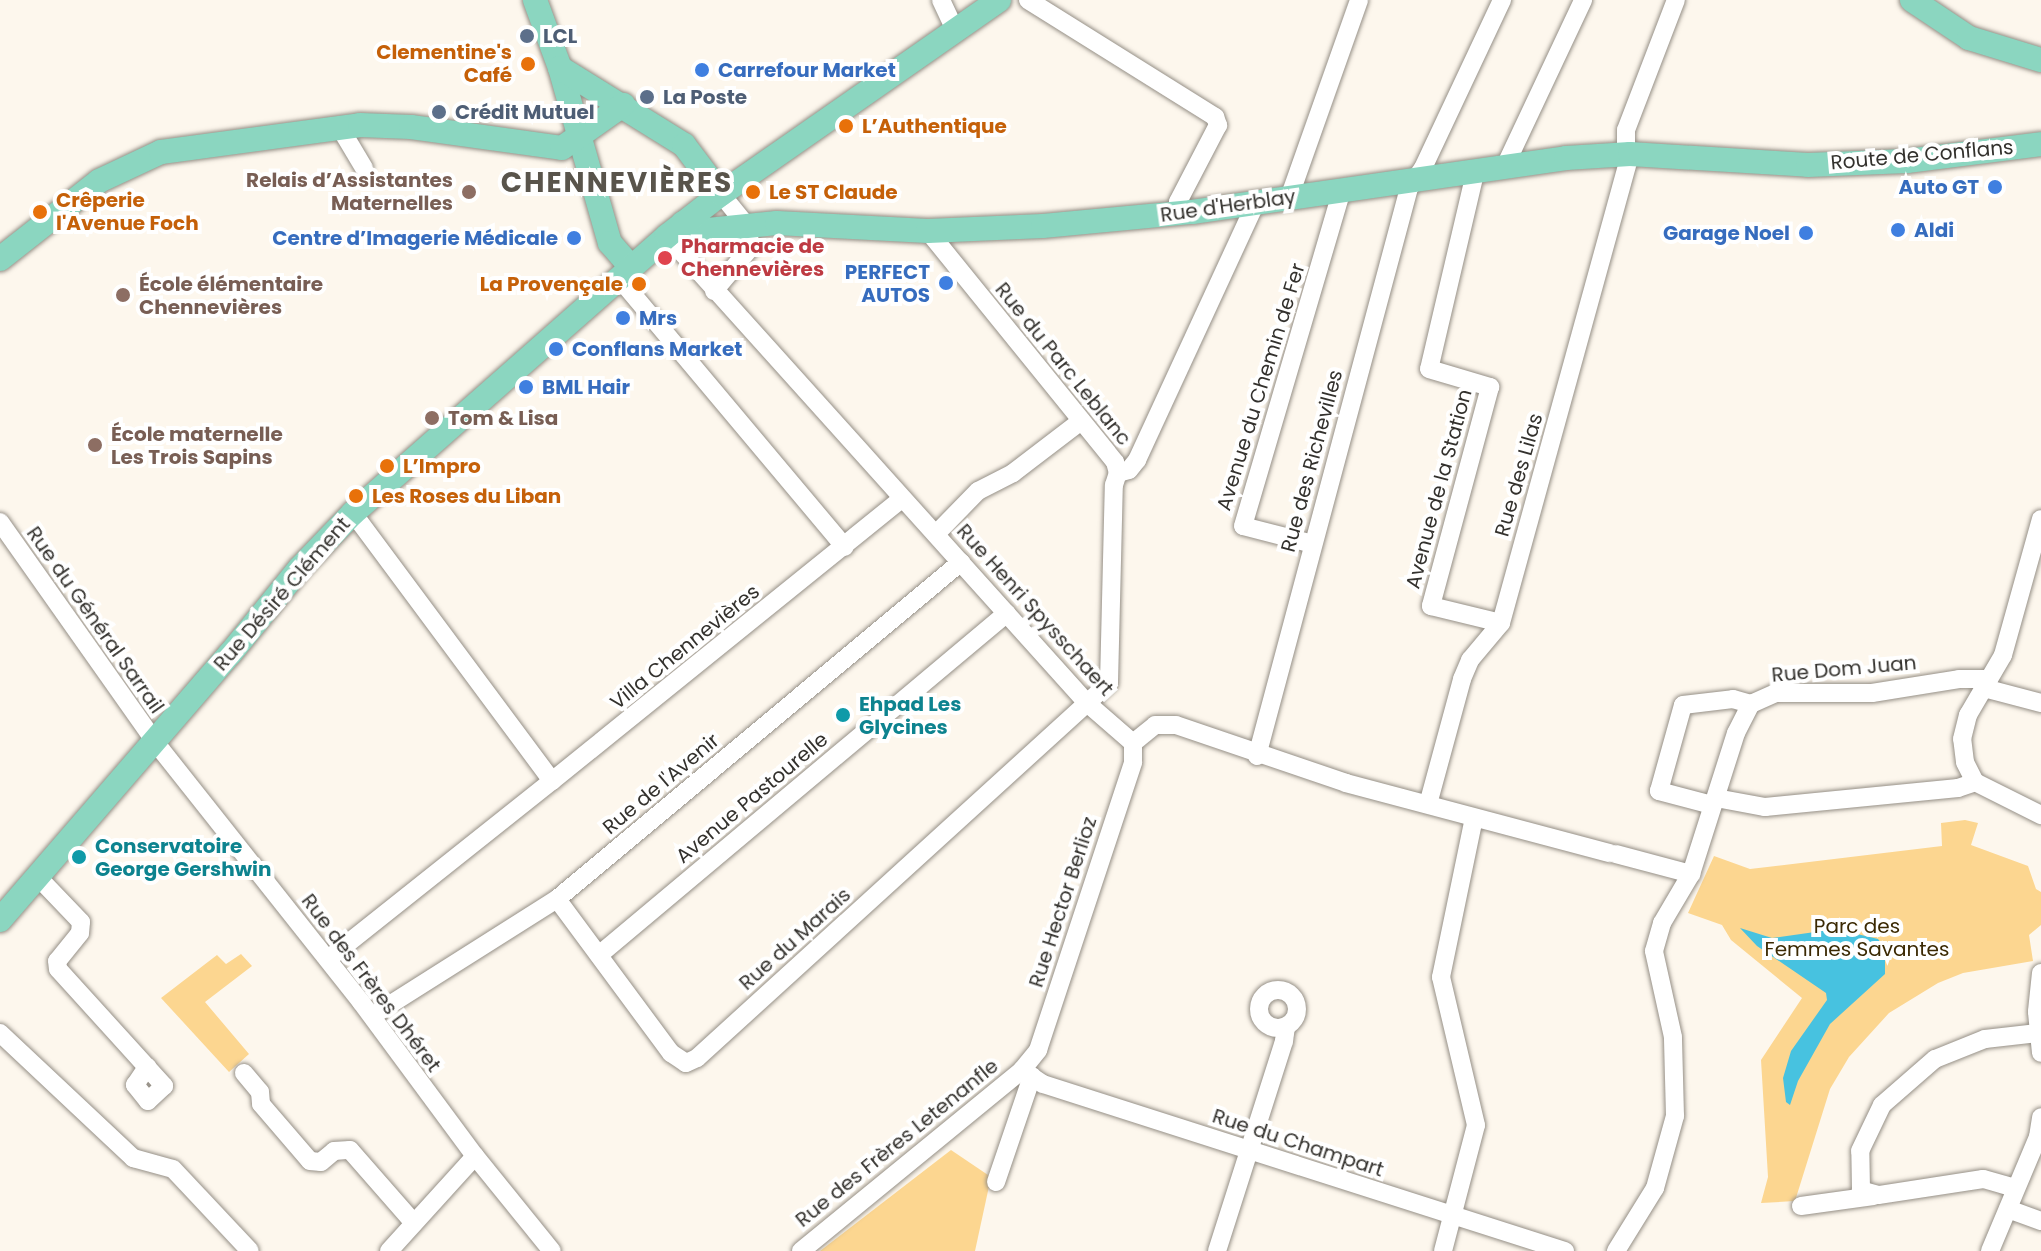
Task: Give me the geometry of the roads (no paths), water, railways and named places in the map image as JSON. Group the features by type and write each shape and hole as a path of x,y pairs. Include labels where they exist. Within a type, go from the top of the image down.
{"main road":[{"path":"535,0 560,68 610,243 625,272"},
{"name":"Rue Désiré Clément","path":"0,920 36,875 155,742 300,568 353,513 675,230 721,194 999,0"},
{"path":"1912,0 1969,38 2041,60"},
{"path":"560,68 684,145 721,194"},
{"path":"0,259 99,181 145,158 206,144 339,126 411,127 562,148 623,105"},
{"name":"Route de Conflans","path":"1706,157 1808,165 1862,163 2041,144"},
{"name":"Rue d'Herblay","path":"675,230 698,231 777,223 928,231 1043,226 1180,214 1506,164 1628,154 1706,157"}],"street":[{"path":"941,0 955,30"},
{"path":"1028,0 1215,117 1218,125 1178,202 1180,214"},
{"path":"1289,198 1359,0"},
{"name":"Rue des Richevilles","path":"1257,756 1405,203 1502,0"},
{"path":"1506,164 1583,0"},
{"name":"Rue des Lilas","path":"1430,797 1462,679 1482,643 1501,623 1628,154 1626,130 1676,0"},
{"path":"339,126 364,168"},
{"name":"Avenue de la Station","path":"1476,169 1429,369 1490,387 1431,606 1501,623"},
{"name":"Avenue du Chemin de Fer","path":"1313,544 1243,526 1342,190"},
{"path":"714,291 751,247 747,226 721,194"},
{"name":"Rue du Parc Leblanc","path":"928,231 1115,462 1118,473 1129,470 1137,460 1256,202"},
{"name":"Rue Henri Spysschaert","path":"675,230 714,291 1087,703 1133,743"},
{"path":"625,272 845,547"},
{"path":"936,534 978,491 1013,473 1081,421"},
{"path":"1087,703 1109,683 1111,675 1114,485 1118,473"},
{"name":"Villa Chennevières","path":"328,959 902,499"},
{"path":"353,513 552,781"},
{"path":"2041,519 2003,655 1968,715 1962,739 1965,762 1975,782 2041,815"},
{"name":"Rue du Général Sarrail","path":"0,522 155,742"},
{"name":"Rue de l'Avenir","path":"372,1016 557,899 961,562"},
{"name":"Avenue Pastourelle","path":"599,955 1007,613"},
{"name":"Rue Dom Juan","path":"1714,801 1659,791 1683,705 1733,699 1751,704 1776,693 1872,693 1959,679 1986,684 2041,703"},
{"name":"Rue du Marais","path":"557,899 677,1060 686,1063 697,1058 1087,703"},
{"path":"1616,1251 1655,1188 1672,1128 1676,1069 1673,1037 1654,951 1662,923 1691,874 1736,733 1751,704"},
{"path":"1133,743 1155,725 1165,723 1257,756 1474,818 1691,874"},
{"name":"Rue des Frères Dhéret","path":"155,742 328,959 475,1156 552,1251"},
{"name":"Rue Hector Berlioz","path":"996,1182 1027,1073 1038,1050 1133,762 1133,743"},
{"path":"1714,801 1765,807 1958,788 1975,782"},
{"path":"1443,1251 1476,1125 1441,977 1474,818"},
{"path":"36,875 81,922 80,933 57,961 58,969 147,1067"},
{"path":"2041,973 2038,1033 2041,1053"},
{"path":"1217,1251 1286,1026"},
{"path":"0,1033 133,1158 173,1169 250,1251"},
{"path":"1878,1195 1861,1190 1858,1172 1868,1127 1882,1105 1913,1075 1959,1047 1985,1039 2038,1033"},
{"path":"244,1073 260,1092 261,1104 310,1161 321,1162 334,1151 350,1150 414,1223"},
{"name":"Rue du Champart","path":"1027,1073 1043,1084 1565,1251"},
{"name":"Rue des Frères Letenanfle","path":"801,1251 1027,1073"},
{"path":"1990,1251 2038,1137 2041,1117"},
{"path":"389,1251 475,1156"},
{"path":"1801,1206 1983,1179 2015,1188"},
{"path":"2008,1209 2041,1221"}],"water":[{"path":"1740,928 1772,938 1836,929 1878,939 1885,948 1885,974 1830,1024 1798,1081 1790,1105 1786,1102 1783,1078 1791,1051 1827,1000 1826,993 1757,946"}],"place":[{"name":"LCL","path":"527,36"},
{"name":"Clementine's Café","path":"528,64"},
{"name":"Carrefour Market","path":"702,70"},
{"name":"La Poste","path":"647,97"},
{"name":"Crédit Mutuel","path":"439,112"},
{"name":"L’Authentique","path":"846,126"},
{"name":"Auto GT","path":"1995,187"},
{"name":"Relais d’Assistantes Maternelles","path":"469,192"},
{"name":"Le ST Claude","path":"753,192"},
{"name":"Crêperie l'Avenue Foch","path":"40,212"},
{"name":"Aldi","path":"1898,230"},
{"name":"Garage Noel","path":"1806,233"},
{"name":"Centre d’Imagerie Médicale","path":"574,238"},
{"name":"Pharmacie de Chennevières","path":"665,258"},
{"name":"PERFECT AUTOS","path":"946,283"},
{"name":"La Provençale","path":"639,284"},
{"name":"École élémentaire Chennevières","path":"123,295"},
{"name":"Mrs","path":"623,318"},
{"name":"Conflans Market","path":"556,349"},
{"name":"BML Hair","path":"526,387"},
{"name":"Tom & Lisa","path":"432,418"},
{"name":"École maternelle Les Trois Sapins","path":"95,445"},
{"name":"L’Impro","path":"387,466"},
{"name":"Les Roses du Liban","path":"356,496"},
{"name":"Ehpad Les Glycines","path":"843,715"},
{"name":"Conservatoire George Gershwin","path":"79,857"}],"district":[{"name":"CHENNEVIÈRES","path":"617,183"}],"park label":[{"name":"Parc des Femmes Savantes","path":"1857,938"}]}
